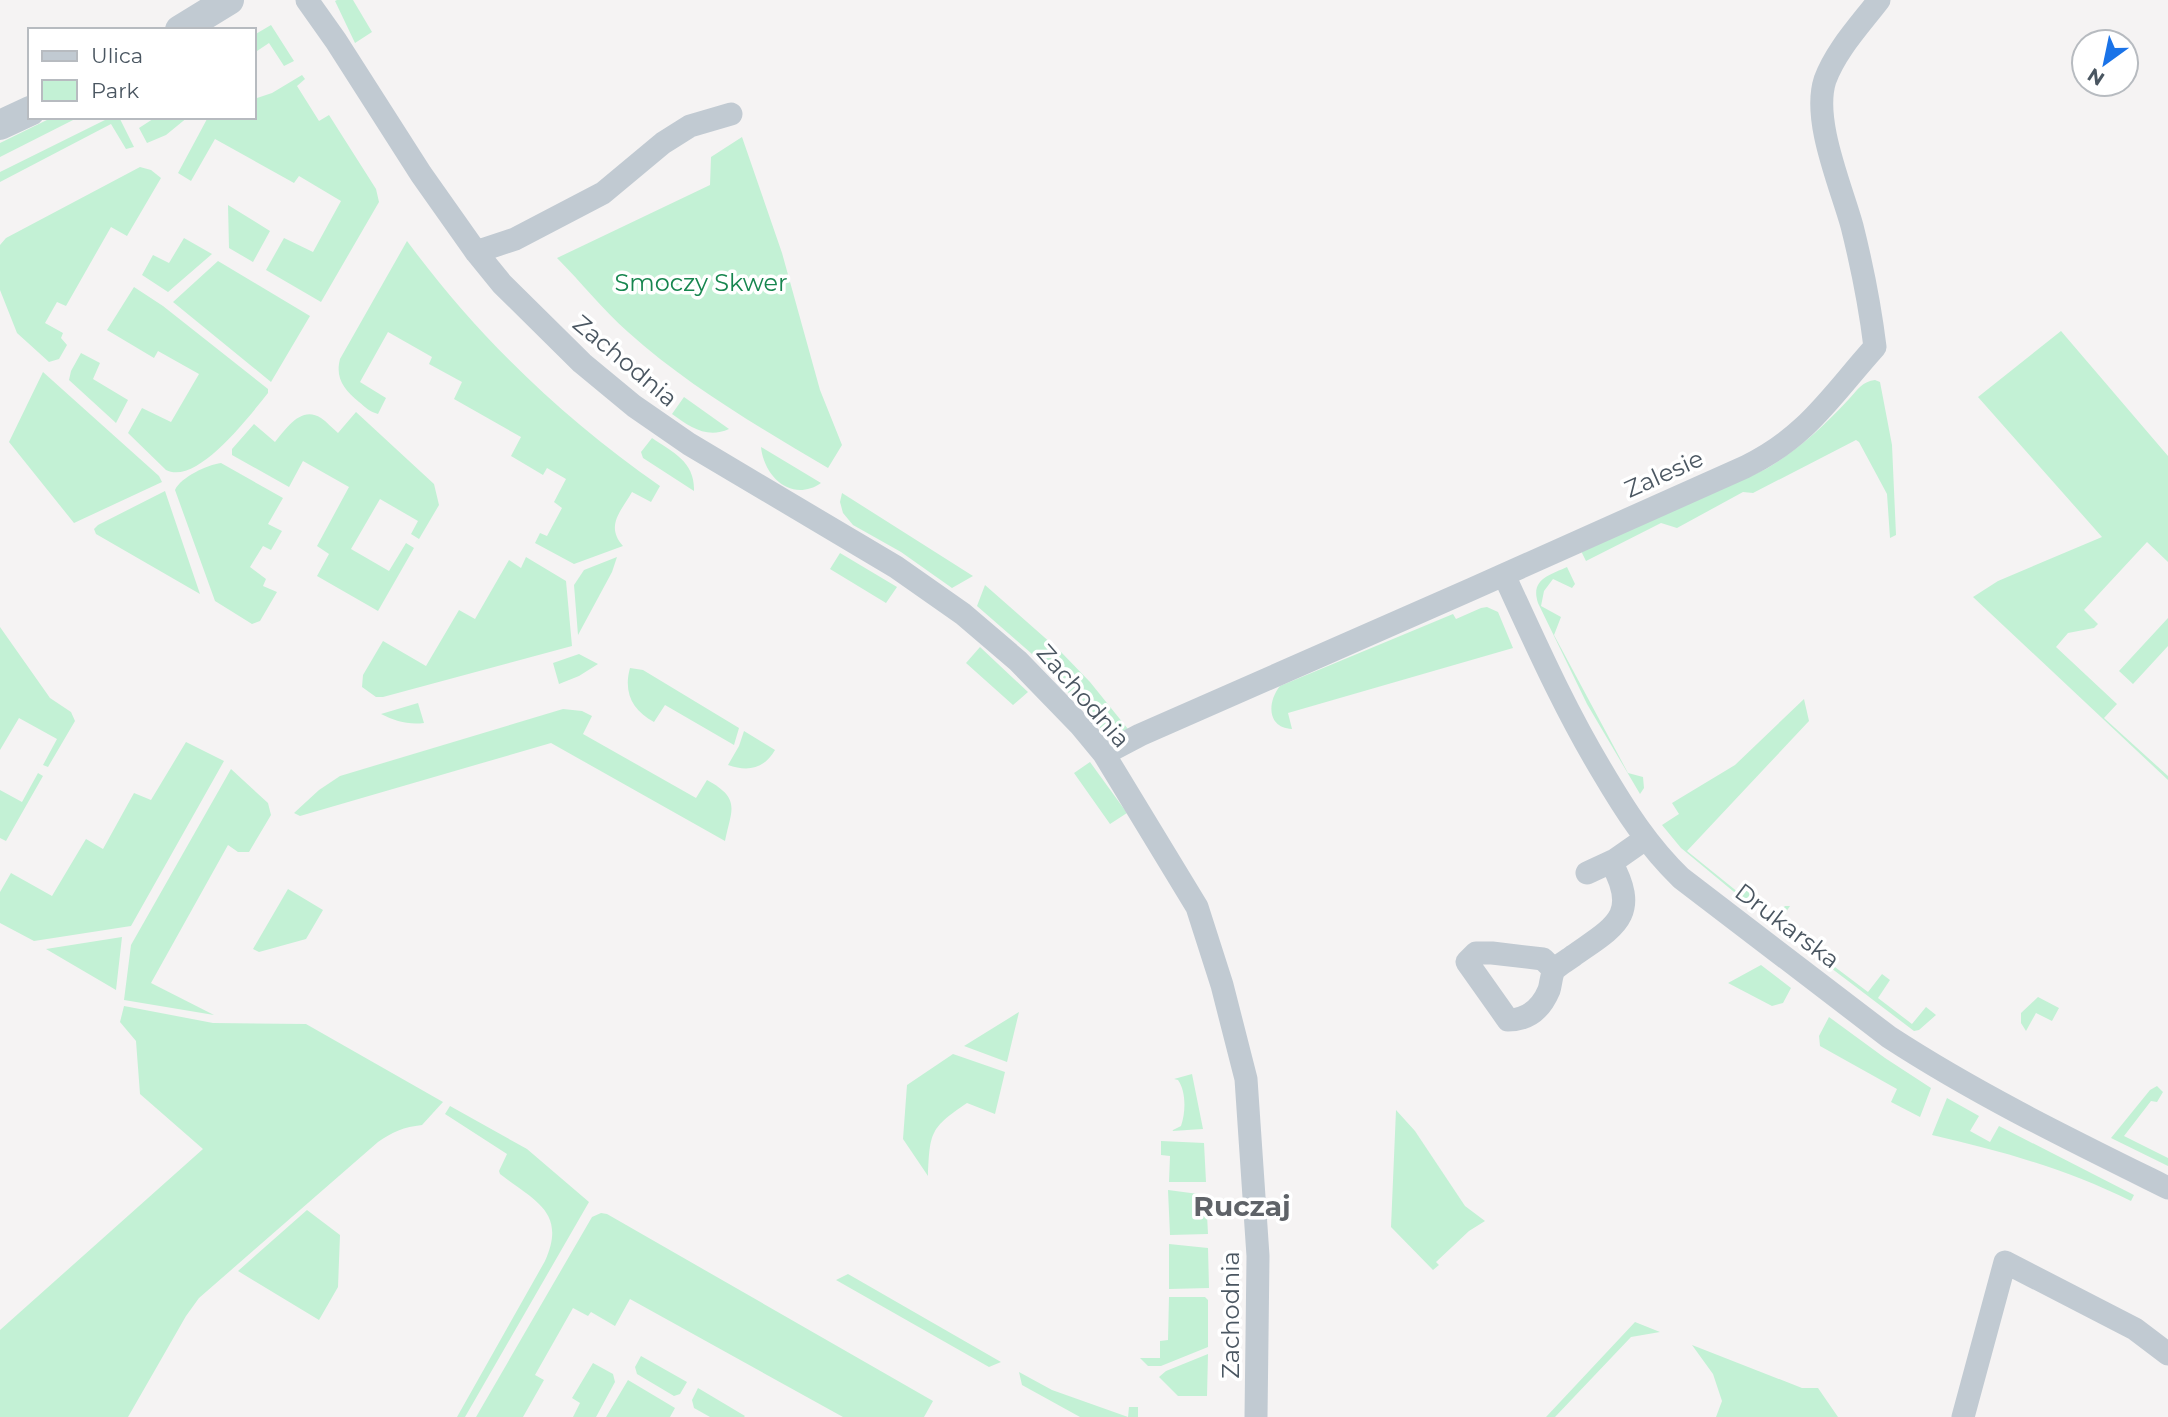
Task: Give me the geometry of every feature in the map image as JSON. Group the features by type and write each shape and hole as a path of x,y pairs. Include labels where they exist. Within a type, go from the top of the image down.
{"street":[{"path":"183,28 229,0"},
{"name":"Zachodnia","path":"307,0 421,174 476,252 502,284 582,363 634,406 689,444 896,567 963,614 1018,661 1104,754 1196,906 1222,985 1246,1079 1258,1256 1256,1417"},
{"name":"Zalesie","path":"1104,754 1140,735 1762,458 1800,433 1875,348 1870,302 1824,130 1821,106 1825,82 1834,60 1879,0"},
{"path":"0,125 28,112"},
{"path":"476,252 515,239 603,193 663,143 691,125 731,114"},
{"name":"Drukarska","path":"1504,575 1565,706 1628,815 1668,865 1699,892 1889,1037 2002,1105 2168,1188"},
{"path":"1587,873 1611,862 1645,839"},
{"path":"1554,970 1611,929 1620,918 1624,893 1611,862"},
{"path":"1964,1417 2005,1262 2135,1329 2168,1354"}],"green space":[{"path":"353,0 372,32 355,43 335,1"},
{"path":"271,25 294,61 284,66 269,43 256,52 256,34"},
{"path":"302,75 305,79 297,86 319,121 329,115 376,189 379,202 321,302 266,270 284,238 313,252 341,201 299,176 294,183 215,139 191,181 178,173 207,119 256,119 256,98 272,93"},
{"path":"49,119 75,119 0,157 0,143"},
{"path":"107,119 120,119 134,147 126,149 111,124 0,182 0,172"},
{"path":"153,119 186,119 166,135 147,143 139,128"},
{"name":"Smoczy Skwer","path":"742,137 782,253 820,390 842,445 828,468 725,405 651,352 619,323 557,258 710,185 711,157"},
{"path":"140,167 151,170 161,178 127,236 111,227 66,306 57,302 45,323 63,333 61,338 67,345 59,359 49,362 17,333 0,290 0,245 6,238"},
{"path":"228,205 270,231 253,262 229,248"},
{"path":"184,238 212,254 168,292 142,275 153,255 169,263"},
{"path":"407,241 463,310 523,374 589,433 660,486 651,502 632,492 623,506 615,532 623,546 574,564 535,543 540,533 547,536 562,508 554,502 566,479 547,468 543,475 511,456 521,437 454,399 462,382 429,364 432,357 388,332 360,382 386,398 378,414 372,412 345,388 340,378 340,359"},
{"path":"218,261 310,316 271,382 173,302"},
{"path":"134,287 163,306 268,389 260,403 222,446 192,468 179,472 166,470 128,433 142,408 171,422 199,374 158,351 154,358 107,330"},
{"path":"2061,331 2168,456 2168,562 2147,542 2084,610 2098,624 2094,628 2068,633 2056,647 2117,704 2104,718 2168,776 2168,780 1973,597 1998,581 2102,537 1978,397"},
{"path":"81,353 100,363 93,379 128,400 116,423 69,380"},
{"path":"43,372 159,476 162,482 74,523 9,442"},
{"path":"1875,380 1880,382 1892,445 1896,535 1890,538 1887,494 1856,440 1753,493 1743,492 1677,528 1661,523 1586,561 1581,551 1766,469 1810,437 1860,386"},
{"path":"684,397 729,429 706,432 679,419 672,414"},
{"path":"356,412 434,484 439,505 419,539 411,534 418,521 380,499 351,549 389,571 406,543 414,548 378,611 317,576 329,554 317,546 349,487 303,461 289,487 232,455 232,449 254,424 275,442 289,425 301,416 314,415 338,433"},
{"path":"652,438 687,465 694,491 643,458 641,452"},
{"path":"761,447 821,483 800,490 781,484 768,468"},
{"path":"221,463 283,498 268,524 282,531 271,550 263,546 250,567 266,579 263,586 277,592 260,621 252,624 215,601 175,490 195,472"},
{"path":"165,491 200,594 96,534 94,529"},
{"path":"842,493 973,576 952,588 901,552 853,525 843,513 840,502"},
{"path":"840,553 897,587 886,603 830,569"},
{"path":"526,557 566,581 572,646 383,697 376,697 362,687 363,675 383,641 426,666 459,610 475,619 509,560 521,568"},
{"path":"617,557 612,572 578,635 574,585 584,570"},
{"path":"1567,567 1575,584 1572,588 1553,579 1544,591 1541,606 1561,617 1554,635 1628,773 1643,777 1644,788 1640,794 1587,704 1538,603 1536,595 1539,583"},
{"path":"985,585 1061,652 1090,682 1140,744 1119,749 1040,661 977,606"},
{"path":"1487,607 1498,612 1513,648 1288,713 1292,729 1284,728 1274,719 1271,706 1280,686 1453,614 1456,619"},
{"path":"2168,618 2168,646 2133,684 2119,671"},
{"path":"0,627 50,698 71,712 75,721 48,767 43,765 57,739 19,718 0,750"},
{"path":"980,647 1028,692 1013,705 966,663"},
{"path":"579,654 598,664 559,684 553,663"},
{"path":"630,668 643,670 739,728 734,745 665,705 654,722 647,718 635,707 629,693"},
{"path":"1804,699 1809,721 1687,851 1739,893 1746,884 1756,891 1757,900 1751,906 1681,848 1662,825 1679,814 1672,803 1735,765"},
{"path":"418,703 424,723 402,722 381,714"},
{"path":"563,709 582,711 592,716 583,734 696,798 707,780 718,787 730,799 731,806 725,841 551,743 300,816 294,813 319,790 340,776"},
{"path":"744,731 775,750 761,765 742,768 728,765"},
{"path":"186,742 224,761 131,926 34,941 0,923 0,892 11,873 52,896 86,839 103,849 134,793 151,800"},
{"path":"1090,762 1127,813 1110,824 1074,773"},
{"path":"231,769 268,803 271,815 249,852 238,852 228,845 151,983 214,1015 124,1000 131,945"},
{"path":"38,773 43,776 6,841 0,838 0,790 22,802"},
{"path":"288,889 323,910 306,939 259,952 253,949"},
{"path":"1785,906 1790,906 1778,924 1868,992 1882,974 1890,980 1878,998 1912,1024 1926,1007 1936,1015 1919,1030 1914,1031 1773,924 1772,919"},
{"path":"122,937 116,990 46,949"},
{"path":"1761,965 1791,988 1783,1003 1772,1006 1728,983"},
{"path":"2038,997 2059,1008 2052,1021 2036,1013 2026,1031 2021,1023 2021,1013"},
{"path":"124,1006 213,1023 306,1024 443,1102 422,1125 398,1130 378,1142 199,1298 128,1417 0,1417 0,1330 203,1149 140,1094 136,1041 120,1022"},
{"path":"1019,1012 1007,1062 964,1046"},
{"path":"1829,1017 1931,1088 1920,1117 1891,1102 1897,1089 1820,1046 1819,1036"},
{"path":"953,1054 1005,1072 995,1114 967,1103 939,1125 931,1140 928,1176 903,1139 907,1085"},
{"path":"1192,1074 1203,1129 1171,1131 1181,1126 1184,1108 1183,1090 1178,1080 1174,1079"},
{"path":"2157,1086 2163,1092 2157,1102 2151,1101 2124,1136 2168,1158 2168,1166 2111,1138 2150,1090"},
{"path":"1947,1098 1979,1116 1970,1131 1990,1142 1999,1126 2134,1195 2131,1201 2082,1179 2033,1162 1932,1135"},
{"path":"450,1106 527,1149 589,1202 465,1417 457,1417 545,1261 552,1231 550,1219 544,1209 500,1174 507,1154 445,1114"},
{"path":"1396,1110 1415,1131 1465,1206 1485,1221 1469,1231 1436,1262 1439,1265 1433,1270 1391,1227"},
{"path":"1161,1141 1204,1143 1206,1182 1169,1182 1170,1156 1161,1155"},
{"path":"1168,1190 1206,1195 1208,1234 1170,1235"},
{"path":"307,1210 340,1235 338,1287 319,1320 238,1271"},
{"path":"601,1213 933,1401 924,1417 843,1417 630,1299 615,1326 591,1312 588,1316 573,1308 535,1375 544,1380 523,1417 476,1417 592,1217"},
{"path":"1169,1244 1208,1248 1209,1288 1169,1289"},
{"path":"848,1274 1001,1362 989,1367 836,1280"},
{"path":"1169,1297 1205,1297 1208,1300 1208,1347 1161,1366 1148,1366 1140,1358 1160,1358 1160,1341 1168,1340"},
{"path":"1635,1322 1660,1332 1631,1337 1555,1417 1546,1417"},
{"path":"1692,1345 1802,1388 1818,1388 1838,1417 1716,1417 1722,1401 1713,1374"},
{"path":"1208,1354 1207,1396 1178,1396 1159,1377 1166,1371"},
{"path":"641,1356 687,1382 680,1394 674,1396 637,1374 635,1367"},
{"path":"593,1363 613,1374 615,1382 596,1417 573,1417 580,1403 572,1398"},
{"path":"1019,1372 1052,1390 1128,1417 1080,1417 1022,1385"},
{"path":"628,1380 675,1408 670,1417 606,1417"},
{"path":"698,1388 745,1416 710,1417 694,1408 692,1400"},
{"path":"1129,1407 1138,1407 1138,1417 1128,1417"}],"district":[{"name":"Ruczaj","path":"1242,1206"}]}
